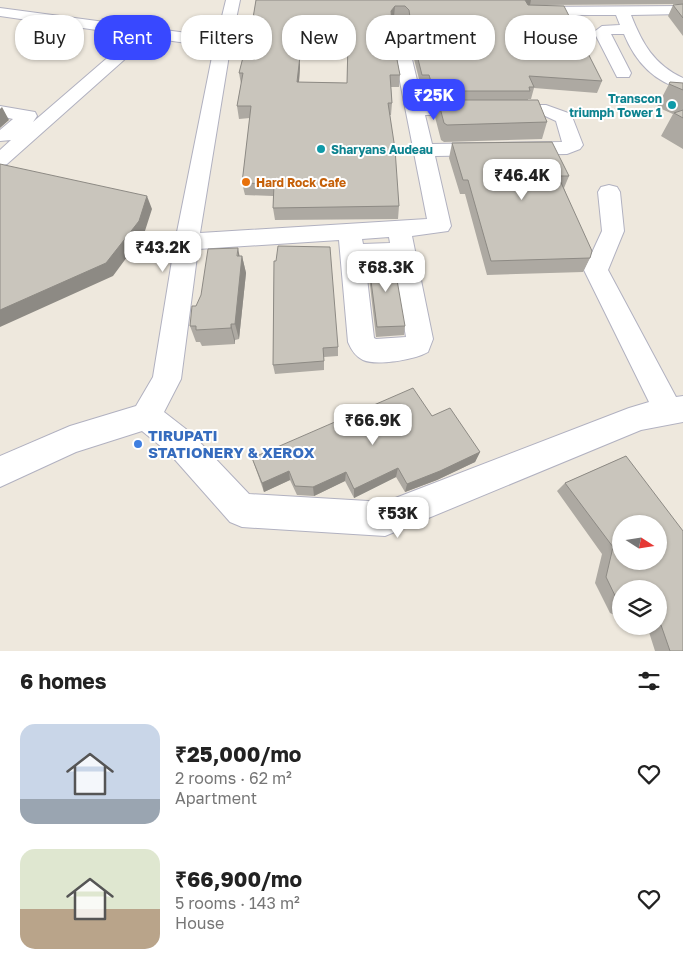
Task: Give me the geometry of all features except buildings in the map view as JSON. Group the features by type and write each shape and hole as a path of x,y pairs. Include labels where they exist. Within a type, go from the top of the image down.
{"street":[{"path":"230,15 233,0"},
{"path":"530,12 683,10"},
{"path":"630,11 629,30 641,56 656,70 683,84"},
{"path":"630,11 653,54 667,66 683,75"},
{"path":"0,12 181,37"},
{"path":"623,73 602,32 607,29 629,30"},
{"path":"0,160 114,60"},
{"path":"0,472 70,440 146,416 167,379 186,242 220,60"},
{"path":"186,242 351,242 401,240 440,226 404,60"},
{"path":"415,110 546,110 564,118 573,144 567,148 423,150"},
{"path":"0,111 28,116 0,141"},
{"path":"146,416 180,443 242,510 385,519 639,416 676,410 596,270 613,231 609,192"},
{"path":"351,242 361,342 370,351 412,348 418,344 420,339 401,240"}],"place":[{"name":"Transcon triumph Tower 1","path":"672,105"},
{"name":"Sharyans Audeau","path":"321,149"},
{"name":"Hard Rock Cafe","path":"246,182"},
{"name":"TIRUPATI STATIONERY & XEROX","path":"138,444"}]}
